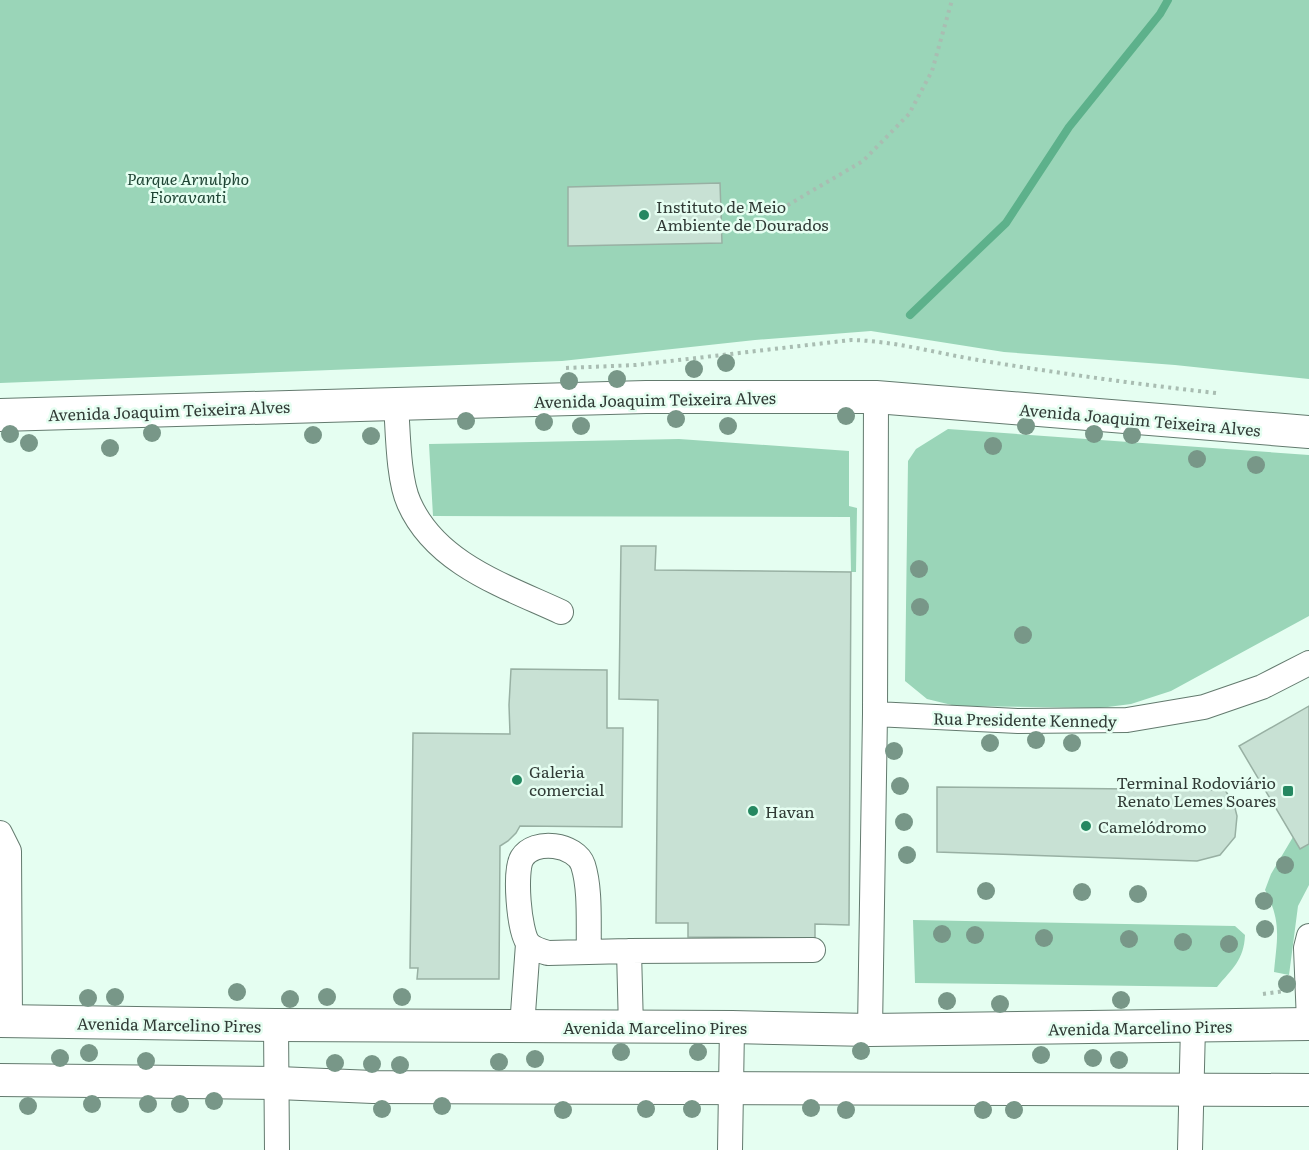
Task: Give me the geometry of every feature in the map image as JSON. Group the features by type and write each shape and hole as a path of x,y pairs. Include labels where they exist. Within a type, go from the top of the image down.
{"main road":[{"name":"Avenida Joaquim Teixeira Alves","path":"0,415 646,398 876,397 1309,432"},
{"name":"Avenida Marcelino Pires","path":"5,1021 870,1029 1309,1023"},
{"path":"0,1080 278,1083 373,1087 1309,1090"}],"street":[{"path":"870,1029 875,714 876,397"},
{"path":"396,404 400,461 408,502 427,534 451,556 487,577 561,612"},
{"name":"Rua Presidente Kennedy","path":"875,714 1018,722 1127,720 1204,708 1262,687 1309,663"},
{"path":"0,832 9,851 5,1021"},
{"path":"522,1027 528,944 521,920 519,867 522,858 530,850 543,846 561,847 575,853 583,863 586,878 589,952"},
{"path":"1309,936 1306,948 1309,1023"},
{"path":"528,944 548,953 813,950"},
{"path":"629,951 631,1028"},
{"path":"276,1025 277,1150"},
{"path":"1190,1150 1193,1026"},
{"path":"730,1150 732,1027"}],"path":[{"path":"781,209 863,161 909,114 932,71 952,0"},
{"path":"1256,995 1308,985"}],"green space":[{"name":"Parque Arnulpho Fioravanti","path":"0,0 1309,0 1309,379 1175,365 1004,352 871,331 755,340 562,361 0,383"},
{"path":"948,429 1309,455 1309,616 1171,691 1131,704 1100,708 956,706 927,699 905,681 908,461 916,449"},
{"path":"679,439 849,451 849,506 857,508 856,572 851,572 850,517 433,516 429,444"},
{"path":"1293,837 1309,844 1309,885 1298,906 1289,975 1274,972 1277,930 1274,912 1265,890 1271,874"},
{"path":"913,920 1235,926 1245,935 1240,958 1217,987 915,983"}],"building":[{"name":"Instituto de Meio Ambiente de Dourados","path":"720,183 722,243 568,246 568,187"},
{"name":"Havan","path":"621,546 656,546 655,570 851,572 849,925 815,924 815,938 688,937 688,923 656,923 658,700 619,699"},
{"name":"Galeria comercial","path":"511,669 607,670 607,728 623,728 622,827 520,826 508,841 500,846 499,979 417,979 418,968 410,968 413,733 510,734"},
{"name":"Terminal Rodoviário Renato Lemes Soares","path":"1309,706 1309,844 1300,849 1239,746"},
{"name":"Camelódromo","path":"937,787 1225,790 1234,804 1237,816 1235,837 1220,855 1197,861 937,852"}],"waterway":[{"path":"910,315 1006,223 1069,127 1160,14 1168,0"}],"place":[{"name":"Instituto de Meio Ambiente de Dourados","path":"644,215"},
{"name":"Galeria comercial","path":"517,780"},
{"name":"Terminal Rodoviário Renato Lemes Soares","path":"1288,791"},
{"name":"Havan","path":"753,811"},
{"name":"Camelódromo","path":"1086,826"}]}
